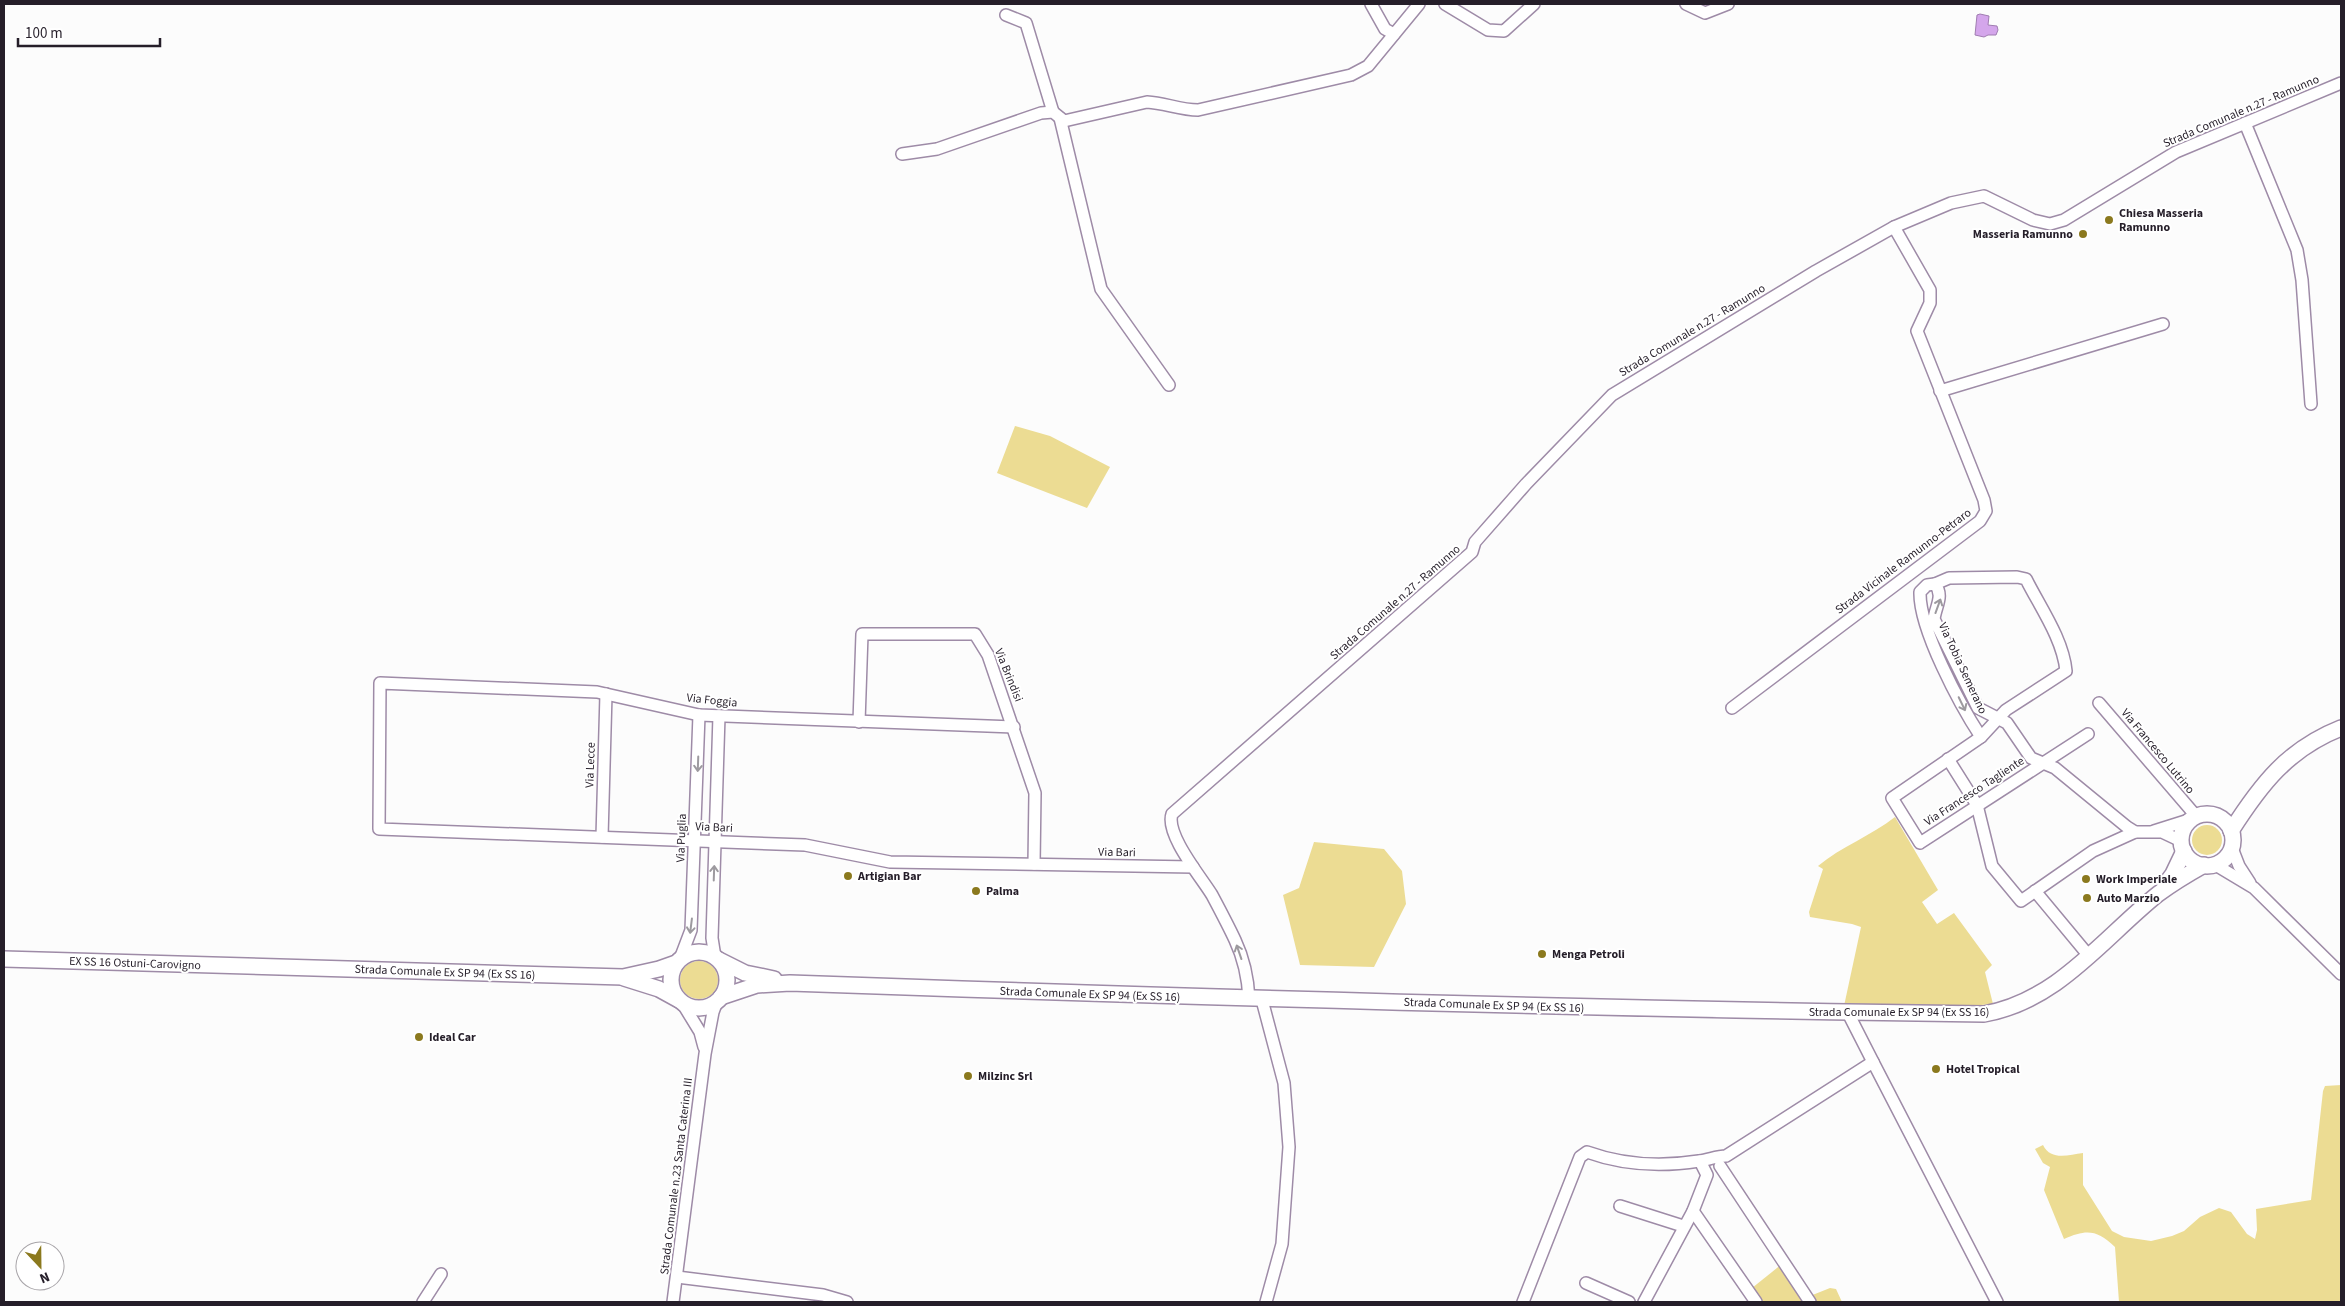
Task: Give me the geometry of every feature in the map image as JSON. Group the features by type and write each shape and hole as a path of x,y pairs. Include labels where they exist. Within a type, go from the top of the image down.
{"main road":[{"path":"2232,831 2218,816 2210,814 2194,818 2186,825 2182,846 2189,858 2209,865 2228,855 2232,848 2232,831 2254,796 2289,756 2322,735 2341,728"},
{"path":"2218,816 2234,810 2254,796"},
{"name":"Strada Comunale Ex SP 94 (Ex SS 16)","path":"719,999 757,985 790,983 1255,999 1848,1013 1984,1014 2006,1011 2028,1001 2071,973 2158,894 2173,874 2182,846"},
{"name":"Strada Comunale Ex SP 94 (Ex SS 16)","path":"2158,894 2209,865"},
{"path":"697,952 716,958 726,973 727,982 719,999 709,1006 699,1008 680,1001 672,986 671,978 678,961 697,952"},
{"name":"Strada Comunale Ex SP 94 (Ex SS 16)","path":"716,958 744,973 790,983"},
{"name":"EX SS 16 Ostuni-Carovigno","path":"4,959 267,967"},
{"name":"Strada Comunale Ex SP 94 (Ex SS 16)","path":"267,967 623,977 659,969 678,961"},
{"name":"Strada Comunale Ex SP 94 (Ex SS 16)","path":"623,977 659,989 680,1001"}],"street":[{"path":"1371,4 1385,29 1394,34"},
{"path":"902,154 937,149 1041,113 1056,115 1064,121 1147,102 1160,103 1183,110 1198,110 1351,75 1368,66 1419,4"},
{"path":"1445,4 1488,30 1504,31 1534,4"},
{"path":"1686,4 1705,13 1728,4"},
{"path":"1006,15 1026,23 1056,115 1101,289 1169,385"},
{"name":"Strada Comunale n.27 - Ramunno","path":"1193,867 1171,827 1170,820 1172,814 1472,552 1475,542 1507,506 1612,395 1816,271 1894,227 1951,203 1984,196 2033,220 2050,224 2064,220 2176,152 2341,83"},
{"path":"2244,123 2297,250 2302,280 2311,404"},
{"name":"Strada Vicinale Ramunno-Petraro","path":"1732,708 1980,521 1986,511 1984,500 1917,331 1930,303 1930,290 1894,227"},
{"path":"1940,392 2163,324"},
{"path":"1935,584 1949,578 2017,577 2026,579 2051,627 2065,663 2066,672 2006,710 1981,737 1948,759 1977,805 1992,866 2021,901 2093,851 2134,832 2162,832 2182,846"},
{"name":"Via Tobia Semerano","path":"1981,737 1967,715 1930,635 1920,600 1920,592 1927,585 1935,584 1939,589 1941,599 1936,608 1934,619 1978,708 2007,723 2031,758 2041,764 2055,768 2134,832"},
{"name":"Via Brindisi","path":"859,722 862,634 975,634 988,655 1035,793 1034,864"},
{"name":"Via Foggia","path":"380,683 588,691 699,715 1014,728"},
{"name":"Via Bari","path":"380,683 379,829 805,845 890,862 1193,867"},
{"name":"Via Lecce","path":"602,837 606,694"},
{"name":"Via Francesco Lutrino","path":"2099,703 2194,818"},
{"name":"Via Puglia","path":"678,961 691,930 699,715"},
{"path":"716,958 712,938 719,716"},
{"name":"Via Francesco Tagliente","path":"1948,759 1892,798 1920,843 2088,734"},
{"path":"2148,833 2194,818"},
{"path":"2232,848 2239,866 2254,888 2341,974"},
{"path":"2209,865 2254,888"},
{"path":"1193,867 1211,893 1236,942 1284,1083 1289,1146 1282,1244 1266,1302"},
{"path":"2035,891 2089,956"},
{"name":"Strada Comunale n.23 Santa Caterina III","path":"674,1302 705,1054 713,1012 719,999"},
{"path":"680,1001 700,1032 705,1054"},
{"path":"1848,1013 1997,1302"},
{"path":"1644,1302 1692,1211 1707,1175 1720,1166 1726,1156 1872,1062"},
{"path":"1523,1302 1580,1157 1587,1152 1608,1160 1644,1165 1700,1161 1714,1156 1726,1156"},
{"path":"1700,1161 1707,1175"},
{"path":"1720,1166 1810,1302"},
{"path":"1620,1206 1683,1226"},
{"path":"1692,1211 1756,1302"},
{"path":"423,1302 441,1274"},
{"path":"677,1277 823,1295 847,1302"},
{"path":"1586,1283 1630,1302"}],"shaded area":[{"path":"1977,15 1989,16 1988,25 1997,26 1996,35 1984,37 1975,35"},
{"path":"1015,426 1050,436 1110,467 1087,508 997,473"},
{"path":"1895,817 1938,890 1922,902 1937,924 1954,913 1992,965 1985,972 1993,1004 1945,1008 1844,1006 1861,927 1810,917 1809,912 1823,869 1818,866"},
{"path":"2207,825 2213,826 2221,834 2221,846 2213,854 2207,855 2201,854 2193,846 2192,840 2193,834 2201,826"},
{"path":"1314,842 1384,849 1402,871 1406,904 1374,967 1300,965 1283,895 1299,888"},
{"path":"699,961 706,962 712,967 717,973 717,987 712,993 706,998 699,999 692,998 686,993 681,987 680,980 681,973 686,967 692,962"},
{"path":"2341,1085 2341,1302 2119,1302 2115,1247 2103,1237 2091,1233 2079,1234 2064,1239 2044,1190 2050,1167 2043,1163 2035,1149 2043,1145 2046,1150 2060,1156 2083,1153 2083,1185 2112,1231 2124,1237 2151,1241 2172,1236 2184,1231 2200,1217 2219,1208 2231,1212 2247,1234 2255,1239 2257,1230 2256,1209 2311,1200 2323,1091 2325,1086"},
{"path":"1782,1264 1805,1298 1830,1288 1836,1289 1842,1302 1762,1302 1752,1288"}],"place":[{"name":"Chiesa Masseria Ramunno","path":"2109,220"},
{"name":"Masseria Ramunno","path":"2083,234"},
{"name":"Artigian Bar","path":"848,876"},
{"name":"Work Imperiale","path":"2086,879"},
{"name":"Palma","path":"976,891"},
{"name":"Auto Marzio","path":"2087,898"},
{"name":"Menga Petroli","path":"1542,954"},
{"name":"Ideal Car","path":"419,1037"},
{"name":"Hotel Tropical","path":"1936,1069"},
{"name":"Milzinc Srl","path":"968,1076"}]}
